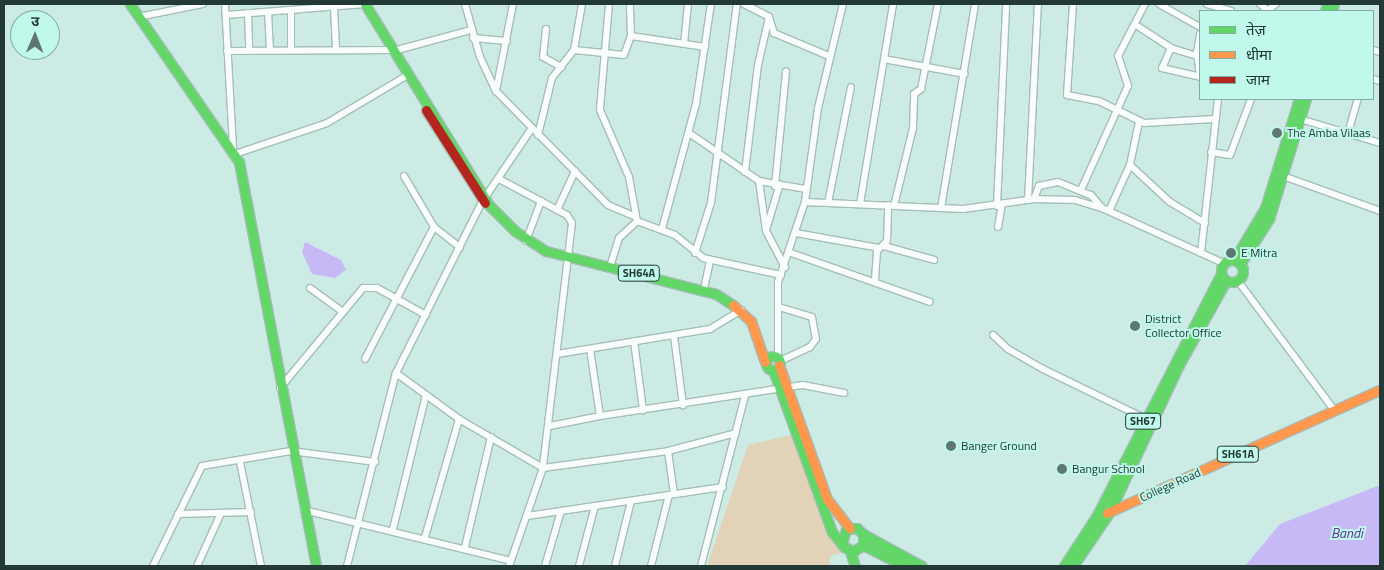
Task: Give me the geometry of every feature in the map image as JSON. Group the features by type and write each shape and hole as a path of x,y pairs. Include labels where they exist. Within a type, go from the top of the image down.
{"main road":[{"path":"130,4 234,151 248,202 279,389 316,566"},
{"name":"SH64A","path":"366,4 487,201"},
{"name":"SH64A","path":"403,64 406,76 487,201 526,241 568,258 610,266 704,289 742,310"},
{"path":"1237,262 1265,208 1299,100"},
{"path":"1223,263 1237,262 1269,219 1306,100"},
{"path":"1223,278 1238,281 1243,271 1237,262"},
{"name":"SH67","path":"1074,566 1109,512 1223,278 1223,263"},
{"name":"SH67","path":"1064,566 1096,517 1144,418 1223,278"},
{"path":"742,310 751,321 765,362"},
{"path":"765,362 770,356 778,364 784,390 831,528 842,544 850,551 855,566"},
{"path":"765,362 778,364"},
{"path":"784,390 826,499 850,528 922,566"},
{"name":"College Road","path":"1096,517 1380,390"},
{"path":"842,544 842,534 850,528"},
{"path":"863,534 863,545"},
{"path":"850,551 863,545"},
{"path":"863,545 904,566"}],"street":[{"path":"138,17 203,4"},
{"path":"225,4 234,151 327,123 406,76"},
{"path":"226,15 366,4"},
{"path":"465,4 473,38 496,91 608,205 662,229 694,253 710,260 781,275"},
{"path":"496,91 513,4"},
{"path":"538,135 552,78 574,50 582,4"},
{"path":"609,4 604,55 602,120 629,178 636,219"},
{"path":"574,50 624,56 631,36 630,4"},
{"path":"684,44 688,4"},
{"path":"662,229 689,133 711,4"},
{"path":"694,253 710,203 737,4"},
{"path":"744,4 769,17 774,33 829,56"},
{"path":"779,307 812,317 816,339 810,347 778,364 779,307 781,275 791,253 804,202 829,56 843,4"},
{"path":"860,204 893,4"},
{"path":"875,280 891,206 913,128 914,94 921,89 924,65 938,4"},
{"path":"941,208 976,4"},
{"path":"998,227 1006,4"},
{"path":"1031,200 1038,4"},
{"path":"1073,4 1066,92 1118,110 1139,122 1214,119"},
{"path":"1082,190 1129,81 1118,56 1145,4"},
{"path":"1159,4 1199,26"},
{"path":"1207,4 1228,10"},
{"path":"334,7 336,50"},
{"path":"291,10 291,50"},
{"path":"268,12 270,50"},
{"path":"248,13 249,50"},
{"path":"745,172 758,64 769,17"},
{"path":"1139,27 1171,48 1197,56"},
{"path":"546,29 543,57 561,66"},
{"path":"227,50 394,50 471,30"},
{"path":"631,36 705,47"},
{"path":"473,38 507,41"},
{"path":"1199,41 1197,56 1199,69"},
{"path":"1171,48 1162,68 1199,76"},
{"path":"884,59 965,74"},
{"path":"766,231 777,186 786,72"},
{"path":"828,203 851,87"},
{"path":"1201,253 1217,100"},
{"path":"1211,152 1230,156 1251,100"},
{"path":"1348,133 1358,100"},
{"path":"1300,119 1380,144"},
{"path":"1106,209 1130,165 1139,122"},
{"path":"348,566 362,521 396,373 460,247 499,179 532,128"},
{"path":"689,133 759,182 806,189"},
{"path":"1130,165 1170,202 1205,223"},
{"path":"557,210 575,171"},
{"path":"404,176 434,227 460,247"},
{"path":"1283,176 1380,211"},
{"path":"304,510 362,521 464,547 510,564 543,468 550,426 572,223 557,210 499,179"},
{"path":"759,182 766,231 785,266"},
{"path":"1031,200 1042,184 1066,184 1082,190 1106,209"},
{"path":"804,202 941,208 1000,205 1031,200 1075,200 1106,209 1223,263"},
{"path":"526,241 540,201"},
{"path":"610,266 619,238 636,219"},
{"path":"365,359 434,227"},
{"path":"796,233 881,247 934,260"},
{"path":"791,253 875,280 930,302"},
{"path":"704,289 710,260"},
{"path":"1238,281 1334,410"},
{"path":"279,389 343,312 370,286 426,314"},
{"path":"310,288 343,312"},
{"path":"557,354 674,336 723,324 742,310"},
{"path":"994,335 1008,349 1043,369 1144,418"},
{"path":"674,336 683,405"},
{"path":"634,342 643,410"},
{"path":"590,349 600,416"},
{"path":"396,373 459,419 543,468 668,451 736,434"},
{"path":"550,426 600,416 815,386 844,393"},
{"path":"393,529 426,395"},
{"path":"701,566 723,487 745,396"},
{"path":"424,537 459,419"},
{"path":"464,547 491,437"},
{"path":"650,566 672,494 668,451"},
{"path":"153,566 198,469 291,452 375,462"},
{"path":"240,462 261,566"},
{"path":"527,516 723,487"},
{"path":"615,566 631,500"},
{"path":"579,566 595,506"},
{"path":"545,566 561,511"},
{"path":"178,514 251,512"},
{"path":"197,566 221,513"}],"shaded area":[{"path":"796,434 842,553 830,556 830,566 707,566 748,445"}],"water":[{"path":"305,242 341,260 346,270 335,278 312,274 302,252"},
{"name":"Bandi","path":"1380,485 1380,566 1245,566 1280,524"}],"traffic: fast":[{"path":"130,4 239,162 316,566"},
{"path":"365,4 490,206 515,231 546,251 716,294 733,305"},
{"path":"1325,10 1327,4"},
{"path":"1332,10 1334,4"},
{"path":"1234,260 1265,208 1299,100"},
{"path":"1240,264 1269,219 1306,100"},
{"path":"1228,260 1236,260 1243,267 1243,271 1243,275 1236,282 1228,282 1221,275 1221,267 1228,260"},
{"path":"1064,566 1096,517 1221,274"},
{"path":"1073,566 1109,513 1179,365 1226,281"},
{"path":"770,356 776,356 780,363 776,370 770,370 766,366 766,360 770,356"},
{"path":"773,370 832,532 844,547 854,551 863,545 863,534 857,528 846,529 842,544"},
{"path":"863,534 922,566"},
{"path":"863,545 904,566"},
{"path":"850,551 855,566"}],"traffic: slow":[{"path":"733,305 751,321 765,362"},
{"path":"779,365 827,499 850,528"},
{"path":"1107,513 1380,390"}],"traffic: jam":[{"path":"426,110 485,203"}],"place":[{"name":"The Amba Vilaas","path":"1277,133"},
{"name":"E Mitra","path":"1231,253"},
{"name":"District Collector Office","path":"1135,326"},
{"name":"Banger Ground","path":"951,446"},
{"name":"Bangur School","path":"1062,469"}]}
